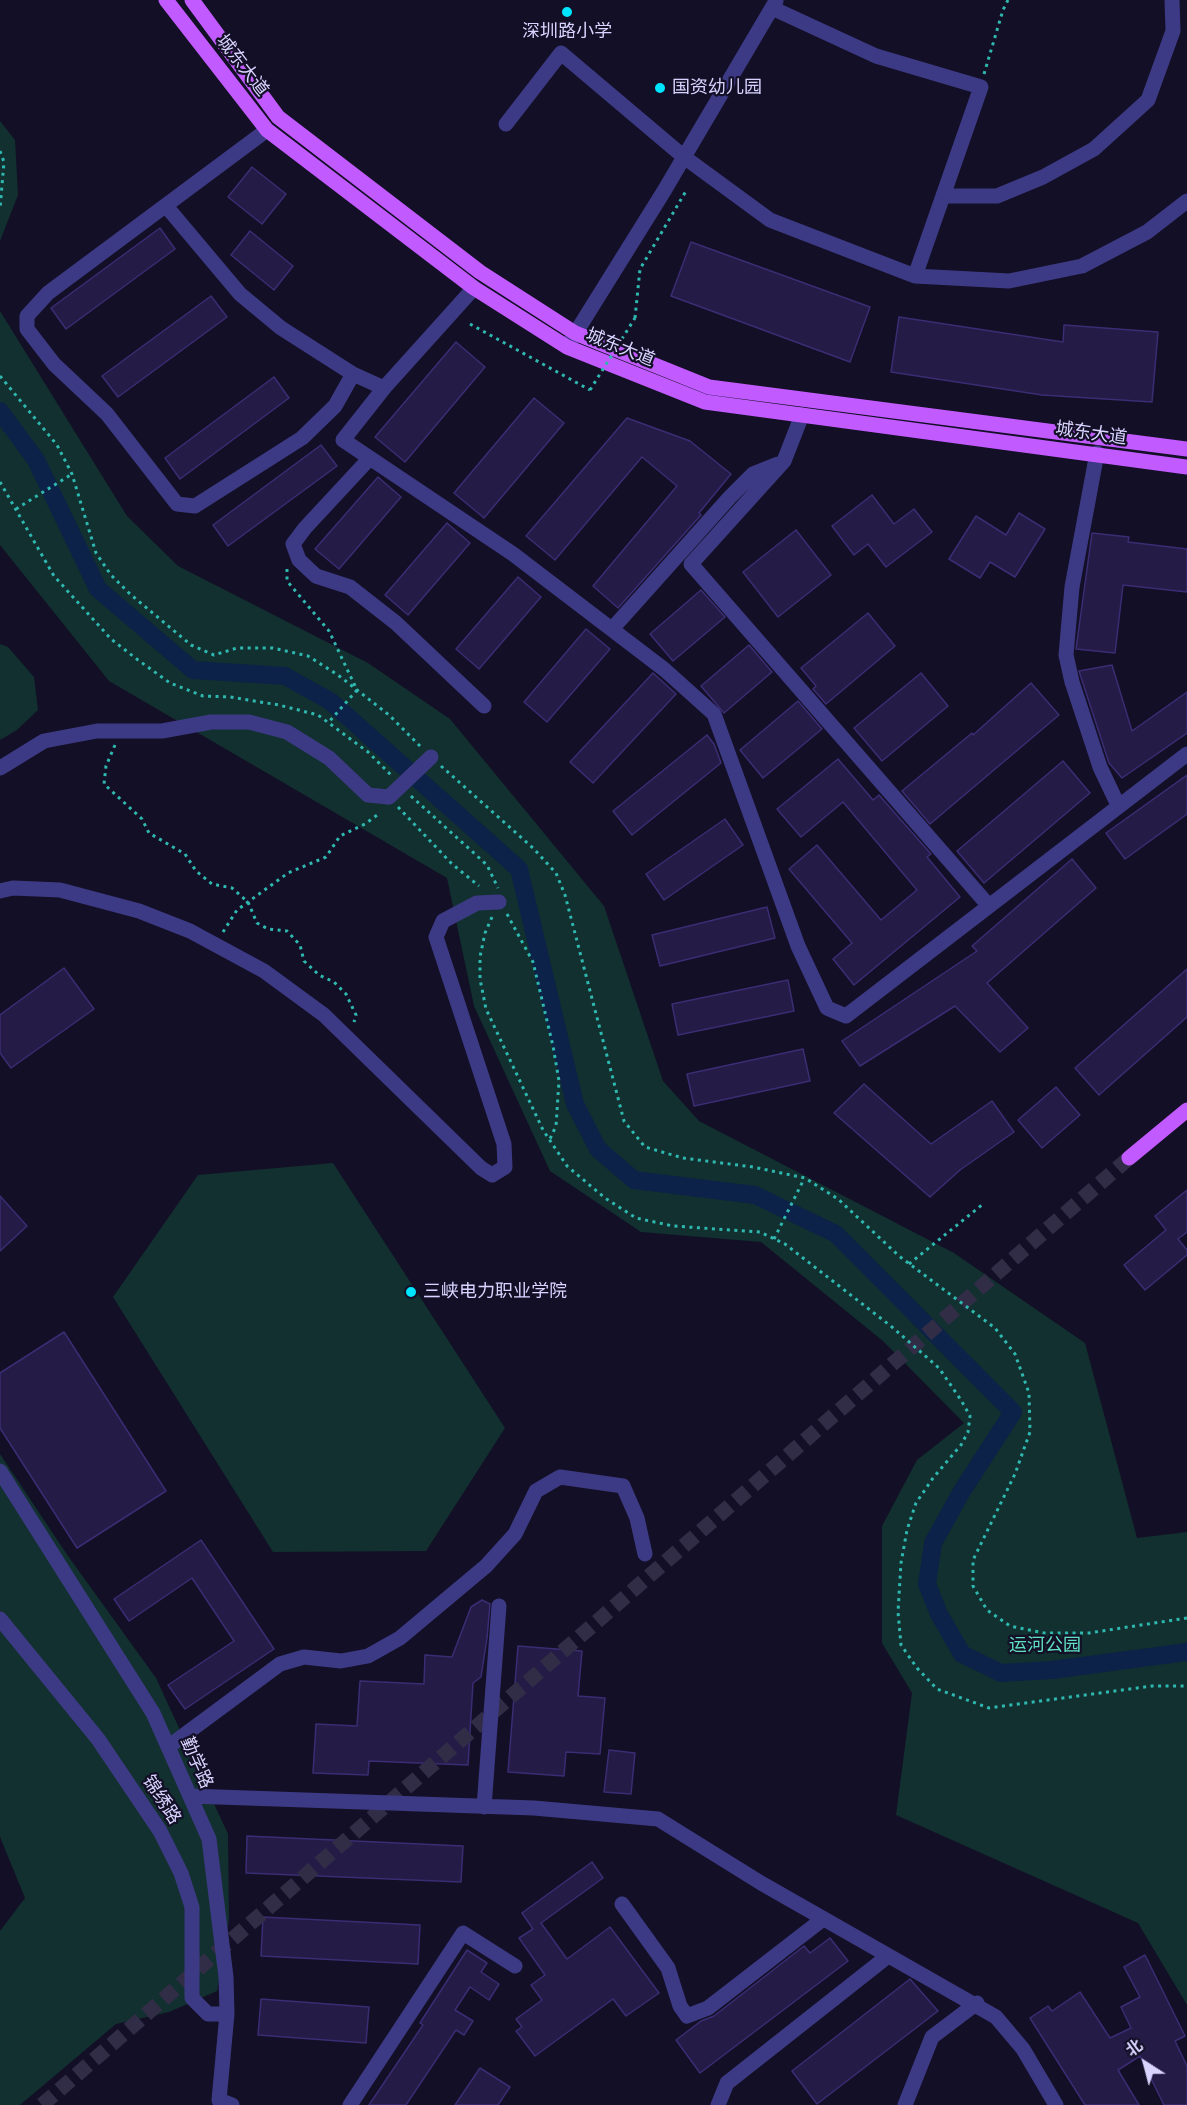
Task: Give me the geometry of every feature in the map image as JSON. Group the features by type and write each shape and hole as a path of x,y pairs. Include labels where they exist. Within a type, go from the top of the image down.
{"main road":[{"name":"城东大道","path":"166,0 267,130 474,288 567,347 705,402 1097,453 1187,467"},
{"name":"城东大道","path":"192,0 278,117 480,272 575,333 709,387 1187,449"},
{"path":"1130,1158 1187,1110"}],"street":[{"path":"944,196 997,196 1044,177 1094,149 1148,100 1173,31 1172,0"},
{"path":"567,347 684,157 774,4 876,56 981,87 915,276"},
{"path":"506,124 561,53 684,157 770,220 915,276 1009,281 1082,266 1147,232 1187,201"},
{"path":"267,130 48,293 27,315 27,329 54,364 107,414 177,504 195,506 302,438 335,406 353,374"},
{"path":"166,206 240,294 281,328 353,374 384,388"},
{"path":"474,288 384,388 343,440 513,554 665,670 714,714 798,946 827,1008 846,1016 1187,754"},
{"path":"801,415 784,461 691,564 989,906"},
{"path":"1097,453 1072,587 1066,655 1071,682 1100,767 1118,805"},
{"path":"370,458 293,544 299,560 316,576 350,587 396,623 484,706"},
{"path":"612,629 730,496 753,474 784,461"},
{"path":"0,768 44,741 97,731 162,731 211,722 249,722 287,732 329,758 368,795 389,797 431,757"},
{"path":"0,891 13,888 60,890 139,911 190,931 264,971 324,1015 350,1038 482,1168 492,1175 505,1167 501,1134 436,937 443,921 477,903 499,902"},
{"name":"勤学路","path":"0,1471 153,1713 209,1839 226,1977 227,2014 219,2100 232,2105"},
{"path":"168,1747 280,1664 304,1657 341,1661 368,1656 400,1638 486,1566 514,1534 536,1491 560,1477 623,1486 637,1518 645,1554"},
{"path":"484,1807 499,1606"},
{"name":"锦绣路","path":"0,1619 98,1739 159,1831 181,1873 192,1907 192,1998 208,2014 227,2014"},
{"path":"190,1797 484,1807 658,1819 823,1919 976,2003 996,2017 1023,2049 1056,2105"},
{"path":"622,1904 668,1968 680,2006 687,2016 708,2008 823,1919"},
{"path":"350,2105 463,1933 515,1966"},
{"path":"718,2105 728,2083 888,1956"},
{"path":"905,2105 932,2037 976,2003"}],"path":[{"path":"981,87 1003,10 1008,0"},
{"path":"0,151 4,162 0,209"},
{"path":"470,324 590,390 635,318 640,268 686,191"},
{"path":"0,376 57,445 72,474 96,553 111,575 129,594 191,645 214,655 237,648 273,648 308,656 388,715 431,757 533,848 556,873 565,895 624,1121 645,1147 683,1158 753,1167 805,1178 838,1199 909,1264 994,1328 1015,1354 1029,1393 1030,1432 1015,1474 973,1560 974,1586 987,1610 1010,1626 1044,1633 1089,1633 1187,1618"},
{"path":"16,509 72,474"},
{"path":"0,482 54,576 111,639 170,683 202,696 230,697 279,705 318,716 368,752 399,783"},
{"path":"293,544 287,568 287,581 329,631 357,690"},
{"path":"328,723 357,690"},
{"path":"122,731 106,766 104,784 142,819 149,833 185,854 196,871 212,884 232,888 248,902 257,923 268,929 286,931 300,945 304,961 319,975 334,982 346,994 356,1015 350,1038"},
{"path":"406,790 487,865 498,883 499,902 485,933 480,957 480,979 486,1009 550,1140 567,1166 606,1198 636,1218 673,1226 760,1232 785,1244 892,1327 939,1368 970,1416 968,1432 962,1445 933,1478 916,1503 907,1530 901,1563 898,1612 901,1645 917,1668 937,1689 989,1707 1152,1686 1187,1686"},
{"path":"216,945 237,910 288,873 326,857 340,836 365,824 387,809 389,797"},
{"path":"389,797 452,864 499,902 519,932 532,962 545,1010 559,1081 556,1126 550,1140"},
{"path":"774,1239 805,1178"},
{"path":"909,1264 983,1204"}],"green space":[{"path":"0,121 15,140 18,195 0,241"},
{"name":"运河公园","path":"0,311 127,516 178,566 368,663 450,719 604,906 663,1081 699,1121 954,1253 1085,1343 1137,1538 1187,1532 1187,2005 1138,1923 896,1815 912,1693 882,1643 882,1526 917,1460 964,1423 883,1341 761,1242 641,1232 550,1171 474,1006 447,878 109,681 0,545"},
{"path":"0,644 8,647 34,677 38,710 17,730 0,740"},
{"path":"333,1163 505,1428 426,1551 273,1552 113,1297 198,1175"},
{"path":"0,1454 68,1556 156,1678 228,1834 229,1919 217,1991 169,2012 116,2024 20,2105 0,2105 0,1931 25,1898 0,1837"}],"building":[{"path":"252,167 286,194 262,224 228,197"},
{"path":"160,228 175,249 66,329 51,308"},
{"path":"250,231 293,266 274,290 231,255"},
{"path":"691,242 870,307 850,362 671,296"},
{"path":"211,296 227,317 118,397 102,376"},
{"path":"899,317 1063,342 1064,325 1158,332 1152,402 1042,395 891,372"},
{"path":"456,342 485,367 405,462 375,437"},
{"path":"274,377 289,398 180,479 165,458"},
{"path":"534,398 564,423 484,518 454,493"},
{"path":"627,418 690,441 731,474 699,513 701,515 618,608 593,586 677,486 642,457 555,560 526,536"},
{"path":"321,445 337,466 228,546 213,525"},
{"path":"378,477 401,497 339,569 315,549"},
{"path":"872,495 894,524 914,509 932,532 886,567 868,544 854,555 832,526"},
{"path":"1019,513 1045,529 1015,577 990,562 980,578 949,559 976,516 1006,535"},
{"path":"447,523 470,543 408,615 385,595"},
{"path":"796,530 831,575 778,617 743,572"},
{"path":"1092,533 1129,537 1128,542 1187,549 1187,592 1123,585 1115,653 1076,649"},
{"path":"518,577 541,597 479,669 456,649"},
{"path":"701,590 725,617 673,661 650,634"},
{"path":"868,613 895,646 826,704 813,689 816,686 801,668"},
{"path":"586,629 610,649 547,722 524,702"},
{"path":"749,645 772,672 724,713 701,686"},
{"path":"1112,665 1132,731 1187,692 1187,733 1122,778 1109,763 1079,671"},
{"path":"653,673 676,694 593,783 570,762"},
{"path":"921,673 948,706 882,761 854,728"},
{"path":"1031,683 1059,715 930,824 902,791 972,733 973,735"},
{"path":"798,701 822,729 763,778 740,750"},
{"path":"707,735 714,744 721,763 632,835 613,811"},
{"path":"838,759 873,800 879,795 931,854 927,857 960,897 854,985 833,959 852,943 789,869 817,845 881,920 917,890 843,802 801,837 777,809"},
{"path":"1063,761 1090,793 984,883 957,851"},
{"path":"1187,775 1187,814 1125,859 1106,833"},
{"path":"725,819 743,845 664,900 646,874"},
{"path":"1072,859 1096,888 987,983 1028,1028 1000,1052 955,1006 860,1066 842,1041 977,951 972,946"},
{"path":"767,907 775,938 660,966 652,935"},
{"path":"64,968 94,1009 11,1068 0,1053 0,1015"},
{"path":"1187,969 1187,1017 1099,1095 1075,1068"},
{"path":"788,980 794,1011 678,1035 672,1004"},
{"path":"803,1049 810,1081 694,1106 687,1074"},
{"path":"864,1084 931,1144 992,1101 1014,1132 960,1170 930,1197 834,1113"},
{"path":"1056,1087 1080,1115 1042,1148 1018,1120"},
{"path":"1187,1190 1187,1232 1178,1239 1187,1250 1187,1255 1145,1290 1124,1265 1166,1230 1155,1216"},
{"path":"0,1196 27,1226 0,1251"},
{"path":"64,1332 166,1491 77,1548 0,1428 0,1373"},
{"path":"201,1540 274,1649 185,1709 168,1685 234,1641 192,1578 129,1621 114,1599"},
{"path":"482,1600 490,1604 481,1677 473,1683 468,1765 369,1761 368,1775 313,1773 316,1724 357,1726 360,1681 424,1684 425,1655 452,1657 471,1607"},
{"path":"518,1646 582,1651 578,1696 605,1698 600,1754 566,1752 564,1776 508,1772"},
{"path":"609,1750 635,1753 631,1794 604,1792"},
{"path":"247,1836 463,1846 461,1882 246,1873"},
{"path":"592,1862 603,1878 541,1923 567,1959 610,1927 659,1993 626,2016 613,1999 535,2056 516,2031 522,2027 516,2019 542,2000 531,1985 545,1975 519,1938 533,1929 522,1913"},
{"path":"263,1917 420,1925 418,1964 261,1956"},
{"path":"830,1938 848,1961 700,2073 676,2040 701,2021 714,2016 804,1946 810,1953"},
{"path":"467,1950 487,1963 481,1972 499,1984 489,2000 470,1987 455,2010 473,2021 464,2035 456,2030 406,2105 369,2105 423,2025 420,2023"},
{"path":"1145,1955 1185,2036 1175,2041 1187,2066 1187,2105 1164,2105 1140,2056 1118,2070 1139,2105 1085,2105 1030,2018 1048,2006 1052,2011 1080,1992 1110,2038 1131,2028 1121,2007 1140,1997 1124,1967"},
{"path":"910,1979 938,2011 817,2104 792,2071"},
{"path":"261,1999 369,2007 366,2043 258,2035"},
{"path":"480,2068 510,2087 498,2105 455,2105"}],"waterway":[{"path":"0,411 36,460 98,589 193,670 285,676 330,701 519,869 575,1104 598,1149 634,1180 755,1195 836,1234 1013,1412 962,1491 933,1543 927,1584 939,1614 962,1654 1001,1673 1052,1670 1187,1652"}],"tunnel":[{"path":"42,2105 1129,1158"}],"place":[{"name":"深圳路小学","path":"567,12"},
{"name":"国资幼儿园","path":"660,88"},
{"name":"三峡电力职业学院","path":"411,1292"}]}
